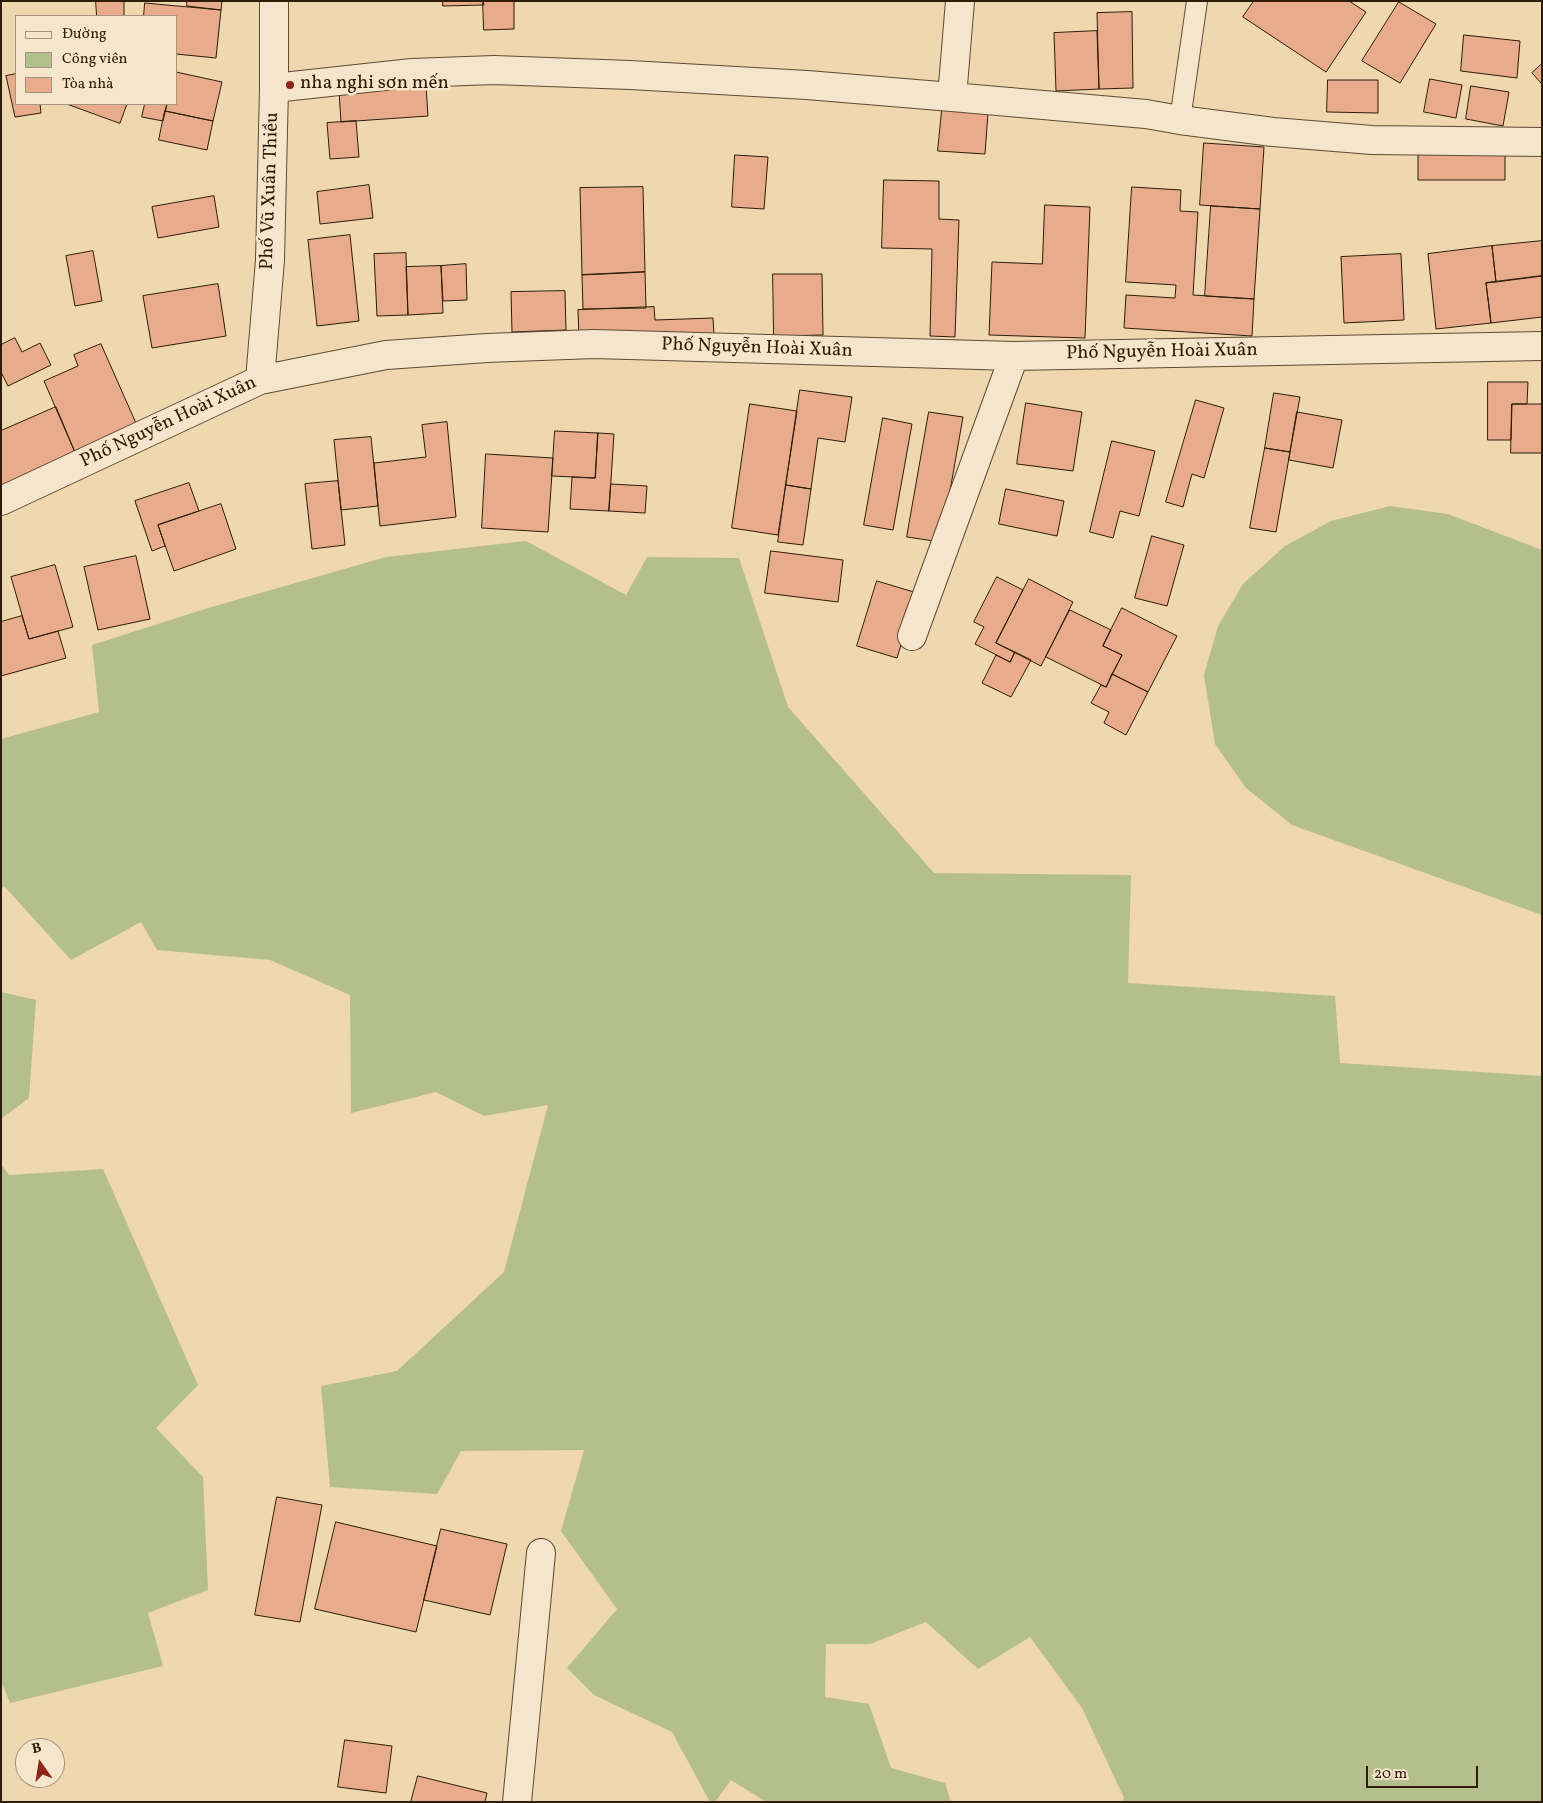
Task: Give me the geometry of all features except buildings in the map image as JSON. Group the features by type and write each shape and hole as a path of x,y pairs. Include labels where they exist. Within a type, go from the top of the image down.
{"street":[{"name":"Phố Vũ Xuân Thiều","path":"260,380 270,260 274,1"},
{"path":"952,97 960,1"},
{"path":"274,88 412,73 494,70 807,85 1146,114 1273,132 1372,140 1542,142"},
{"name":"Phố Nguyễn Hoài Xuân","path":"1,501 260,380 386,355 487,348 594,344 1014,356 1542,346"},
{"path":"912,636 1014,356"},
{"path":"517,1802 541,1553"}],"lane":[{"path":"1180,120 1197,1"}],"green space":[{"path":"1390,506 1448,514 1542,550 1542,915 1292,825 1246,788 1215,744 1204,675 1218,626 1243,584 1285,546 1331,521"},
{"path":"526,541 626,595 647,557 739,558 788,707 934,873 1131,875 1128,983 1335,996 1340,1063 1542,1076 1542,1802 1122,1802 1124,1798 1082,1708 1030,1637 978,1669 926,1622 870,1644 826,1644 825,1697 869,1704 891,1768 945,1783 951,1802 766,1802 731,1780 715,1802 710,1802 672,1732 594,1695 567,1668 617,1609 561,1531 584,1450 461,1451 437,1494 330,1487 321,1386 397,1371 504,1272 548,1105 484,1116 436,1092 351,1113 350,995 270,960 157,950 141,922 71,960 4,886 1,890 1,739 99,712 92,645 208,608 386,557"},
{"path":"1,992 36,1000 29,1098 1,1119"},
{"path":"1,1164 9,1175 103,1169 198,1385 156,1428 203,1477 208,1590 148,1613 163,1666 10,1703 1,1681"}],"place":[{"name":"nha nghi sơn mến","path":"290,85"}]}
